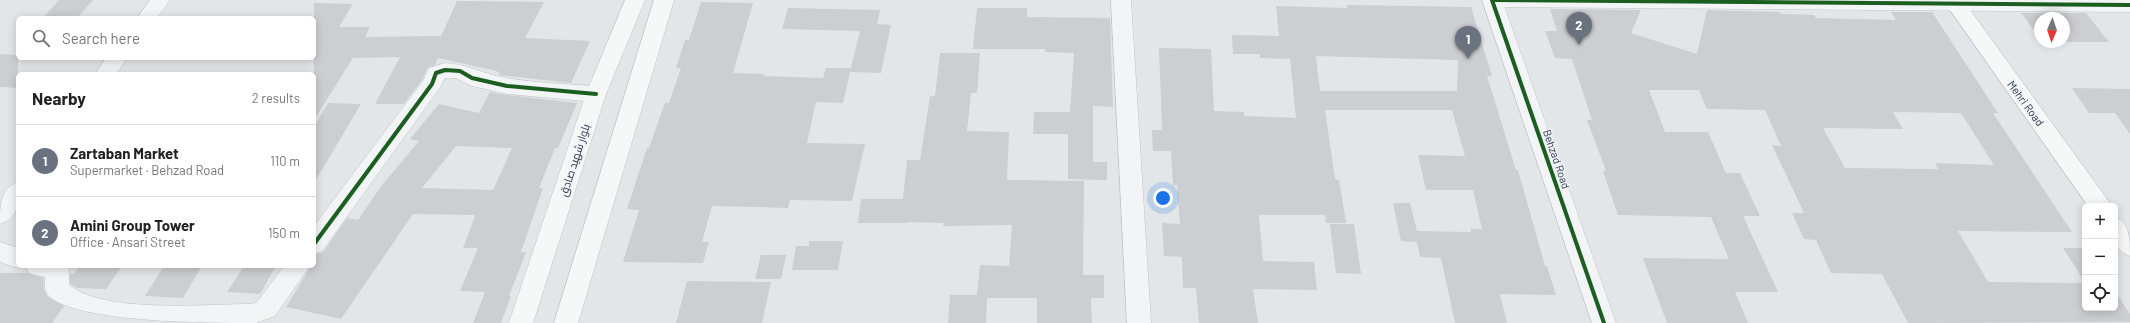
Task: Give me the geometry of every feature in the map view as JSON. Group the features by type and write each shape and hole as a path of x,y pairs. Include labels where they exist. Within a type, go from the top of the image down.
{"main road":[{"name":"بلوار شهید صادق","path":"521,323 596,94 635,0"},
{"path":"566,323 664,0"},
{"name":"Mehri Road","path":"1954,2 2099,203"},
{"path":"2118,230 2130,246"}],"street":[{"path":"148,16 160,0"},
{"path":"1121,0 1139,323"},
{"path":"1494,0 1954,2 2130,5"},
{"name":"Behzad Road","path":"1494,0 1604,323"},
{"path":"106,72 116,60"},
{"path":"316,241 432,84 436,74 445,70 460,71 472,78 507,86 596,94"},
{"path":"0,215 16,194"},
{"path":"0,252 16,257"},
{"path":"47,268 57,270 57,289 69,299 97,309 142,315 252,314 266,309 297,268"}],"building":[{"path":"59,0 93,0 79,16 45,16"},
{"path":"457,1 544,2 525,38 590,41 571,83 499,75 499,72 492,70 438,58 435,65 428,67 422,80 404,104 375,104 400,57 353,58 316,117 316,72 314,72 314,60 316,60 316,16 314,16 314,3 353,4 339,27 370,27 365,37 441,36"},
{"path":"701,2 753,3 733,73 764,74 763,76 823,78 826,68 851,68 843,103 816,102 807,143 865,144 852,201 790,200 788,208 712,206 702,242 709,242 703,263 623,262 639,210 627,209 647,148 649,148 665,103 669,103 681,68 676,68 685,40 689,40"},
{"path":"1347,5 1471,7 1492,76 1487,76 1516,170 1518,170 1545,266 1547,266 1556,295 1500,294 1507,323 1455,323 1441,258 1420,257 1417,242 1401,241 1393,203 1410,203 1417,231 1471,232 1470,229 1482,229 1473,190 1426,190 1418,155 1465,156 1452,110 1325,110 1335,179 1339,180 1346,223 1326,223 1325,215 1259,215 1263,261 1314,262 1317,290 1253,289 1258,323 1199,323 1196,288 1183,288 1182,257 1164,256 1162,223 1180,224 1177,185 1173,185 1171,151 1153,151 1152,130 1162,130 1159,48 1211,49 1214,111 1244,112 1244,116 1296,118 1290,59 1260,58 1260,54 1233,54 1232,35 1279,36 1276,6 1347,8","holes":["1316,56 1458,60 1457,91 1320,91"]},
{"path":"788,8 880,10 877,24 891,25 881,73 850,72 860,31 782,29"},
{"path":"977,8 1027,8 1027,17 1110,18 1113,107 1093,106 1093,162 1107,162 1107,180 1068,179 1068,134 1033,134 1034,112 1070,112 1074,53 1045,52 1045,49 973,49"},
{"path":"1550,9 1641,10 1631,33 1697,54 1707,10 1780,12 1781,14 1814,15 1816,18 1896,20 1891,12 1932,12 1998,113 1993,113 2072,232 1958,231 1988,282 2082,283 2082,311 2118,311 2118,296 2130,314 2130,322 1908,323 1882,274 1831,273 1816,240 1804,239 1792,213 1804,213 1772,145 1781,146 1765,110 1707,109 1699,90 1649,90 1665,132 1708,132 1726,173 1740,173 1760,216 1743,216 1778,292 1735,292 1748,323 1667,323 1643,258 1729,259 1711,217 1618,215 1603,171 1606,171 1587,120 1592,120 1572,59 1555,58 1545,31 1557,31","holes":["1893,112 1961,113 1994,165 1935,163 1938,169 1845,168 1823,128 1903,129"]},
{"path":"2021,13 2034,13 2034,30"},
{"path":"2070,13 2086,13 2109,42 2070,42"},
{"path":"940,53 980,53 977,93 971,93 967,131 1009,132 1007,180 1084,181 1083,275 1104,275 1104,298 1091,298 1092,323 1037,323 1037,298 987,298 986,323 948,323 950,295 977,295 980,265 1009,266 1012,225 943,226 944,223 858,223 861,199 903,199 907,160 920,160 930,96 935,96"},
{"path":"0,54 16,55 16,60 18,60 18,72 16,72 16,88 0,87"},
{"path":"2072,88 2130,89 2130,134 2115,113 2089,113"},
{"path":"490,92 577,103 558,148 555,148 539,188 543,188 521,252 526,252 509,296 511,296 501,323 473,323 485,292 460,291 478,248 463,248 475,216 474,215 413,214 341,319 286,307 310,268 316,268 316,254 323,252 347,218 358,220 382,185 419,141 410,139 439,104 479,113","holes":["456,146 512,148 493,190 422,188"]},
{"path":"328,103 361,104 316,180 316,124"},
{"path":"1330,224 1354,224 1361,274 1336,273"},
{"path":"809,241 843,241 838,270 792,270 796,246 809,246"},
{"path":"2063,248 2082,248 2082,277"},
{"path":"761,255 786,255 781,279 755,279"},
{"path":"78,268 121,268 106,289 77,288 70,284 70,274 74,274"},
{"path":"163,268 201,268 183,298 145,296"},
{"path":"243,268 275,268 260,294 227,292"},
{"path":"0,273 27,273 43,278 44,289 47,296 64,306 52,323 0,323"},
{"path":"687,281 771,282 762,323 676,323"}],"cycle path":[{"path":"1492,0 1604,323"},
{"path":"1495,0 2130,5"},
{"path":"316,241 432,84 436,73 445,70 460,71 472,78 507,86 596,94"}],"place":[{"name":"Amini Group Tower","path":"1579,45"},
{"name":"Zartaban Market","path":"1468,59"}]}
